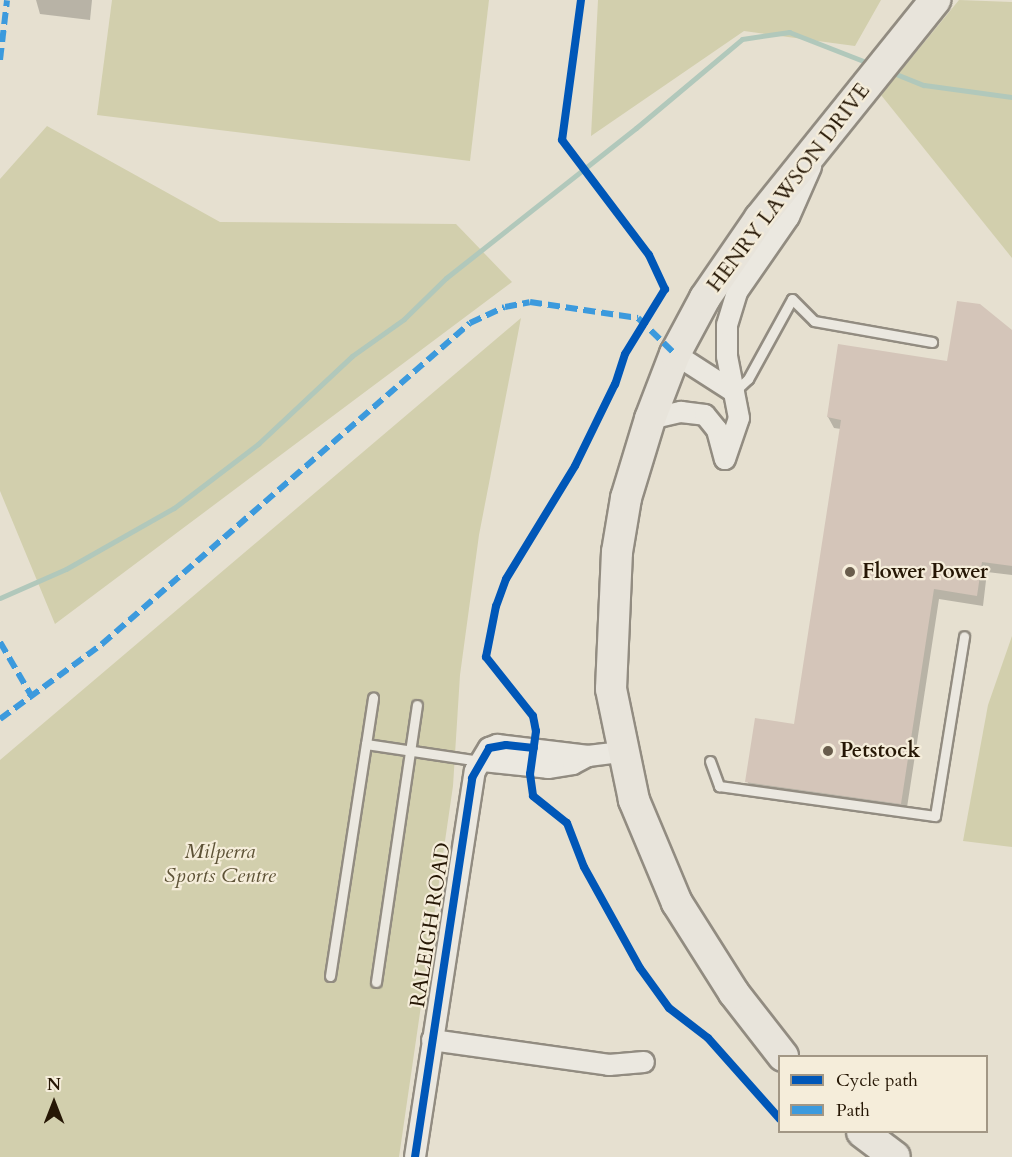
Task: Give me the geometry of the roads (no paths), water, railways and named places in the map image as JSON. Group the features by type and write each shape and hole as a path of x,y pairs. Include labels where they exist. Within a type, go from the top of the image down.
{"main road":[{"name":"HENRY LAWSON DRIVE","path":"782,1055 734,993 677,903 640,819 622,752 611,689 616,563 626,498 650,419 675,354 730,258 935,0"},
{"path":"865,1133 895,1157"}],"street":[{"path":"650,419 681,412 705,415 717,430 725,459 739,418 727,356 727,325 737,292 789,217 823,139"},
{"path":"675,354 734,393"},
{"name":"RALEIGH ROAD","path":"415,1157 470,786 489,748 506,745 588,756 622,752"},
{"path":"432,1040 609,1065 644,1062"}],"lane":[{"path":"734,393 748,379 792,299 814,321 932,342"},
{"path":"710,761 719,786 935,816 964,636"},
{"path":"330,976 373,698"},
{"path":"376,982 417,705"},
{"path":"366,744 483,761"}],"waterway":[{"path":"0,598 66,569 174,508 258,444 352,356 404,319 446,278 636,128 742,39 789,32 871,64"},
{"path":"891,72 924,85 1012,97"}],"place":[{"name":"Flower Power","path":"850,572"},
{"name":"Petstock","path":"828,751"}],"park label":[{"name":"Milperra Sports Centre","path":"220,864"}]}
